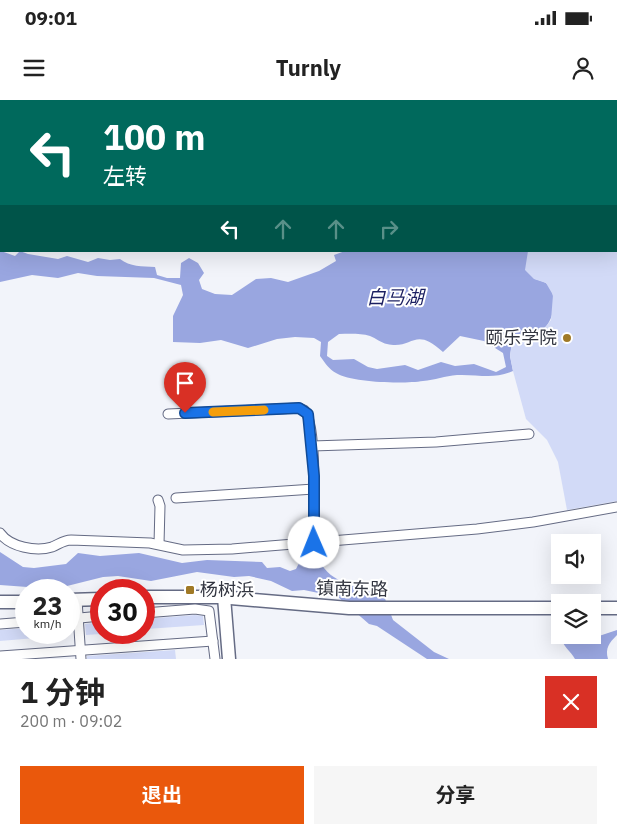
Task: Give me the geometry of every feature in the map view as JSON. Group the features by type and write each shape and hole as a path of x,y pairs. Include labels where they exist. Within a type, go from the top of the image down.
{"street":[{"path":"168,414 299,408 308,414 312,446 314,543"},
{"path":"312,446 436,442 529,434"},
{"path":"176,498 314,489"},
{"path":"158,500 160,506 158,544"},
{"path":"0,533 12,544 38,548 49,548 66,540 158,544 183,550 314,543 487,528 617,506"},
{"name":"镇南东路","path":"155,597 224,597 349,608 551,608"},
{"path":"224,597 229,659"},
{"path":"0,602 15,602"},
{"path":"601,608 617,608"},
{"path":"155,612 204,609 209,611 215,659"},
{"path":"0,624 15,623"},
{"path":"0,656 81,655 213,640"}],"water":[{"name":"白马湖","path":"0,252 15,256 19,252 23,252 58,259 67,256 88,262 98,258 120,259 132,265 155,267 157,275 167,278 180,278 181,263 189,258 198,263 204,273 199,280 202,289 215,294 232,295 256,279 271,278 288,282 319,271 336,261 334,255 342,252 528,252 535,279 545,282 550,287 554,306 550,320 541,331 524,333 512,342 510,356 513,371 492,376 457,375 415,382 379,382 354,379 334,371 327,366 320,356 321,342 314,338 295,337 277,339 248,348 221,340 200,343 173,342 173,316 183,295 181,285 154,278 97,276 78,273 58,278 32,275 0,282","holes":["339,334 358,334 396,345 419,339 426,340 443,352 460,336 484,341 503,353 506,367 496,372 474,364 455,366 441,362 418,370 405,365 377,369 368,367 354,359 333,360 327,356 328,342"]},
{"path":"0,552 23,567 34,568 66,564 78,553 100,556 139,553 182,563 207,560 262,562 267,568 280,567 290,571 296,569 299,563 319,560 324,568 338,580 384,596 393,620 434,652 449,659 427,659 377,626 369,624 338,597 304,590 292,591 271,581 249,576 234,577 197,572 155,580 118,576 90,579 80,583 80,579 15,579 15,586 0,585"},
{"path":"617,630 617,635 607,649 608,659 575,659 564,644 601,644 601,635"}],"building":[{"name":"颐乐学院","path":"528,252 617,252 617,501 567,510 558,462 547,440 526,419 510,356 512,342 524,333 534,334 544,329 551,320 553,295 546,283 534,279 525,270"},
{"path":"203,616 204,625 155,628 155,618"},
{"path":"90,623 90,635 86,635 85,624"},
{"path":"15,629 15,640 0,641 0,630"},
{"path":"175,650 176,659 87,659 87,656"}],"slow traffic":[{"path":"213,412 264,410"}],"place":[{"name":"颐乐学院","path":"567,338"},
{"name":"杨树浜","path":"190,590"}],"route":[{"path":"185,413 299,408 308,414 314,476 314,543"}]}
